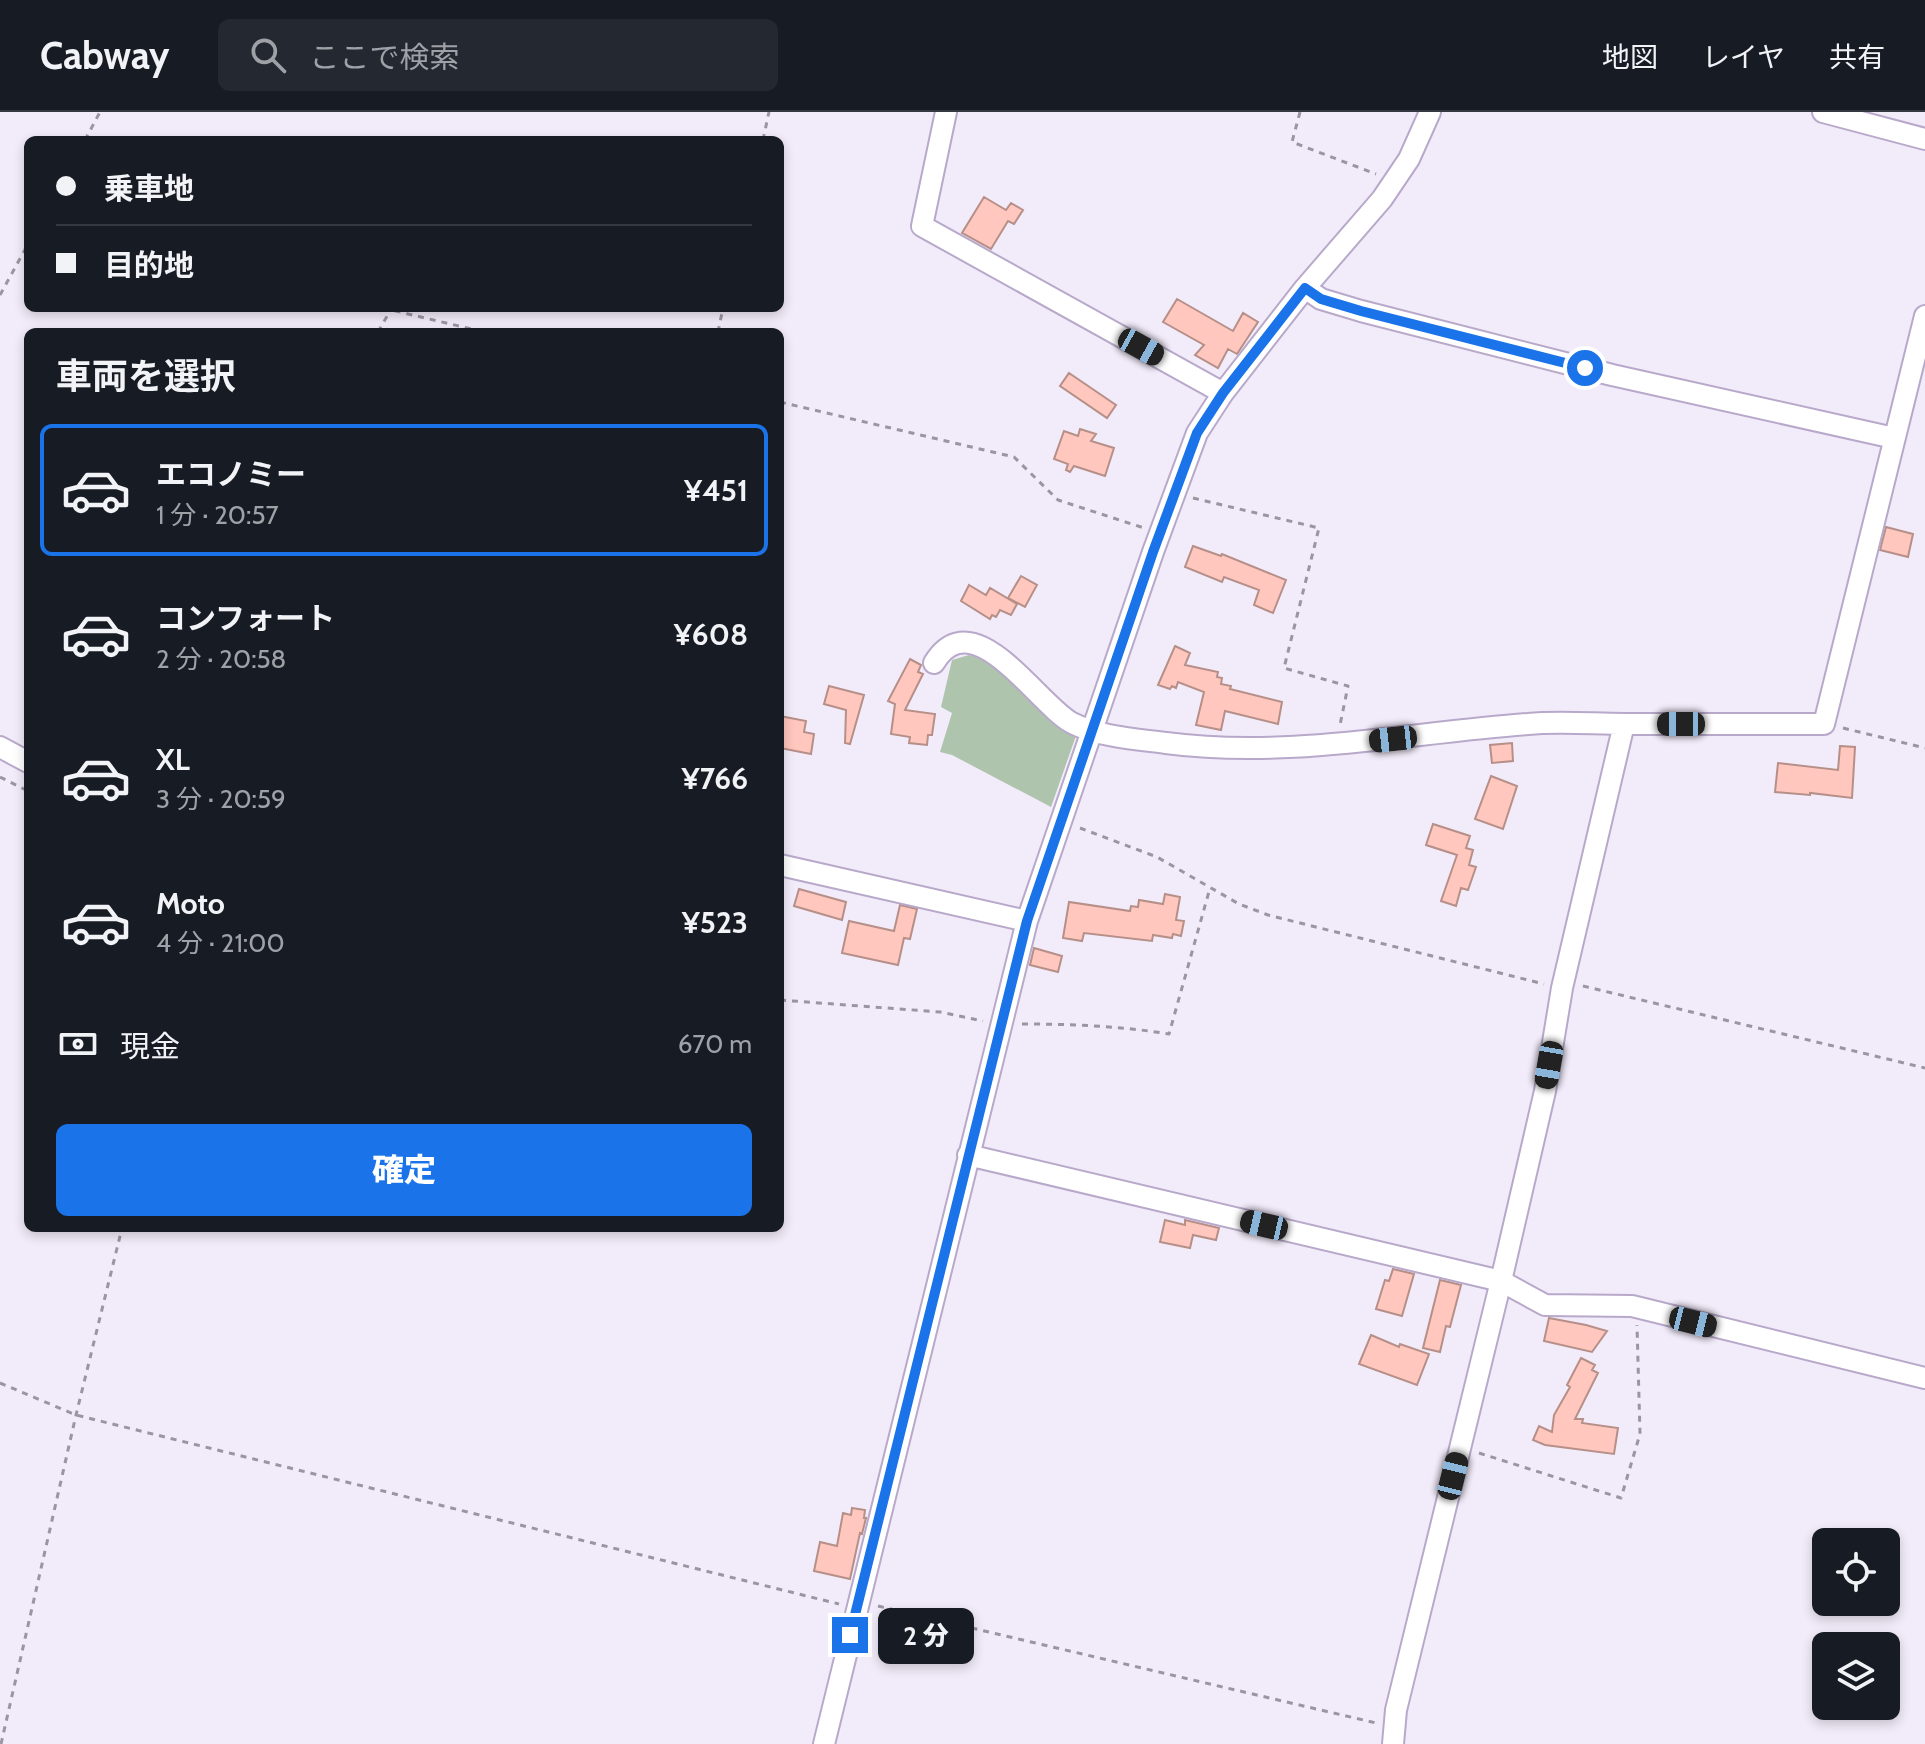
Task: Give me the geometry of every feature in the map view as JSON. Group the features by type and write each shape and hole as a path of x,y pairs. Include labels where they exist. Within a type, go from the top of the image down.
{"street":[{"path":"946,112 922,226 1223,393"},
{"path":"824,1744 1027,921 1197,433 1223,393 1305,288 1382,199 1409,159 1430,112"},
{"path":"1823,112 1925,139"},
{"path":"1305,288 1321,299 1334,303 1553,360 1894,438"},
{"path":"934,663 942,650 955,644 967,642 988,648 1069,721 1092,732 1233,750 1335,745 1529,723 1824,724 1925,316"},
{"path":"1394,1736 1396,1710 1545,1091 1563,985 1624,724"},
{"path":"0,747 24,760"},
{"path":"784,866 1027,921"},
{"path":"968,1155 1501,1281 1545,1305 1637,1308 1925,1378"}],"path":[{"path":"87,136 100,112"},
{"path":"764,136 769,112"},
{"path":"1300,112 1292,142 1395,181"},
{"path":"0,295 24,251"},
{"path":"399,312 467,328"},
{"path":"784,403 1014,457 1058,500 1160,533"},
{"path":"1175,494 1319,528 1284,668 1348,686 1335,745"},
{"path":"1824,724 1925,748"},
{"path":"0,777 24,789"},
{"path":"1061,821 1157,857 1239,904 1268,915 1925,1068"},
{"path":"784,1000 940,1012 1001,1025 1072,1024 1125,1027 1169,1034 1210,888"},
{"path":"1,1744 121,1232"},
{"path":"1460,1447 1621,1498 1640,1434 1637,1308"},
{"path":"0,1383 76,1415 857,1608 881,1605 1394,1736"}],"green space":[{"path":"969,655 997,667 1016,680 1060,724 1077,733 1051,807 952,755 940,752 952,713 941,707 952,660"}],"building":[{"path":"984,197 1006,210 1011,203 1023,210 1014,224 1008,221 991,249 962,233"},
{"path":"1177,299 1233,331 1243,313 1258,322 1237,354 1228,349 1218,368 1195,355 1204,345 1163,322"},
{"path":"1069,373 1116,405 1107,418 1060,386"},
{"path":"1080,429 1096,434 1091,441 1114,448 1105,476 1074,466 1070,472 1066,470 1068,464 1054,459 1064,431 1078,436"},
{"path":"1886,527 1913,534 1908,557 1880,550"},
{"path":"1193,546 1222,554 1286,580 1273,613 1254,605 1259,590 1224,577 1222,582 1185,567"},
{"path":"1021,576 1037,585 1025,607 1008,598"},
{"path":"969,585 986,595 990,588 1017,604 1011,615 1000,610 996,617 992,615 990,619 961,601"},
{"path":"1175,646 1190,653 1185,665 1218,672 1217,677 1222,678 1221,684 1231,686 1230,689 1282,702 1278,724 1225,711 1221,730 1196,725 1204,692 1178,682 1176,688 1172,686 1170,689 1158,685"},
{"path":"910,659 921,665 918,672 923,674 905,710 935,714 927,745 909,743 910,737 891,734 895,704 888,701"},
{"path":"829,686 864,695 850,744 845,743 846,710 824,704"},
{"path":"784,717 806,721 804,732 814,734 811,754 784,749"},
{"path":"1512,743 1513,761 1492,763 1490,745"},
{"path":"1840,746 1855,747 1852,798 1775,792 1778,763 1838,770"},
{"path":"1491,776 1517,786 1503,829 1475,819"},
{"path":"1433,824 1470,836 1466,848 1473,850 1469,865 1476,867 1468,890 1461,888 1456,906 1441,901 1457,855 1426,845"},
{"path":"799,889 846,902 842,920 794,906"},
{"path":"1165,894 1180,897 1176,920 1184,921 1181,936 1153,935 1152,941 1084,933 1082,941 1063,938 1069,902 1130,911 1131,906 1138,907 1139,900 1163,904"},
{"path":"900,905 917,909 910,939 904,938 898,965 842,953 849,921 894,931"},
{"path":"1034,948 1062,956 1058,972 1030,965"},
{"path":"1165,1220 1185,1225 1185,1220 1219,1228 1216,1240 1193,1235 1190,1248 1160,1242"},
{"path":"1393,1269 1414,1274 1402,1316 1376,1309 1385,1280 1389,1281"},
{"path":"1440,1280 1461,1285 1440,1352 1423,1348"},
{"path":"1549,1318 1607,1331 1592,1352 1544,1341"},
{"path":"1371,1335 1399,1347 1400,1344 1429,1354 1417,1385 1359,1364"},
{"path":"1581,1358 1595,1365 1592,1370 1598,1373 1575,1419 1583,1419 1582,1423 1618,1428 1614,1454 1545,1445 1533,1440 1539,1426 1552,1432 1554,1415 1570,1387 1567,1385"},
{"path":"852,1508 865,1510 866,1518 850,1579 814,1571 820,1542 837,1546 843,1513 851,1515"}],"route":[{"path":"850,1635 1027,921 1153,552 1197,433 1223,393 1305,288 1321,299 1361,311 1585,368"}]}
